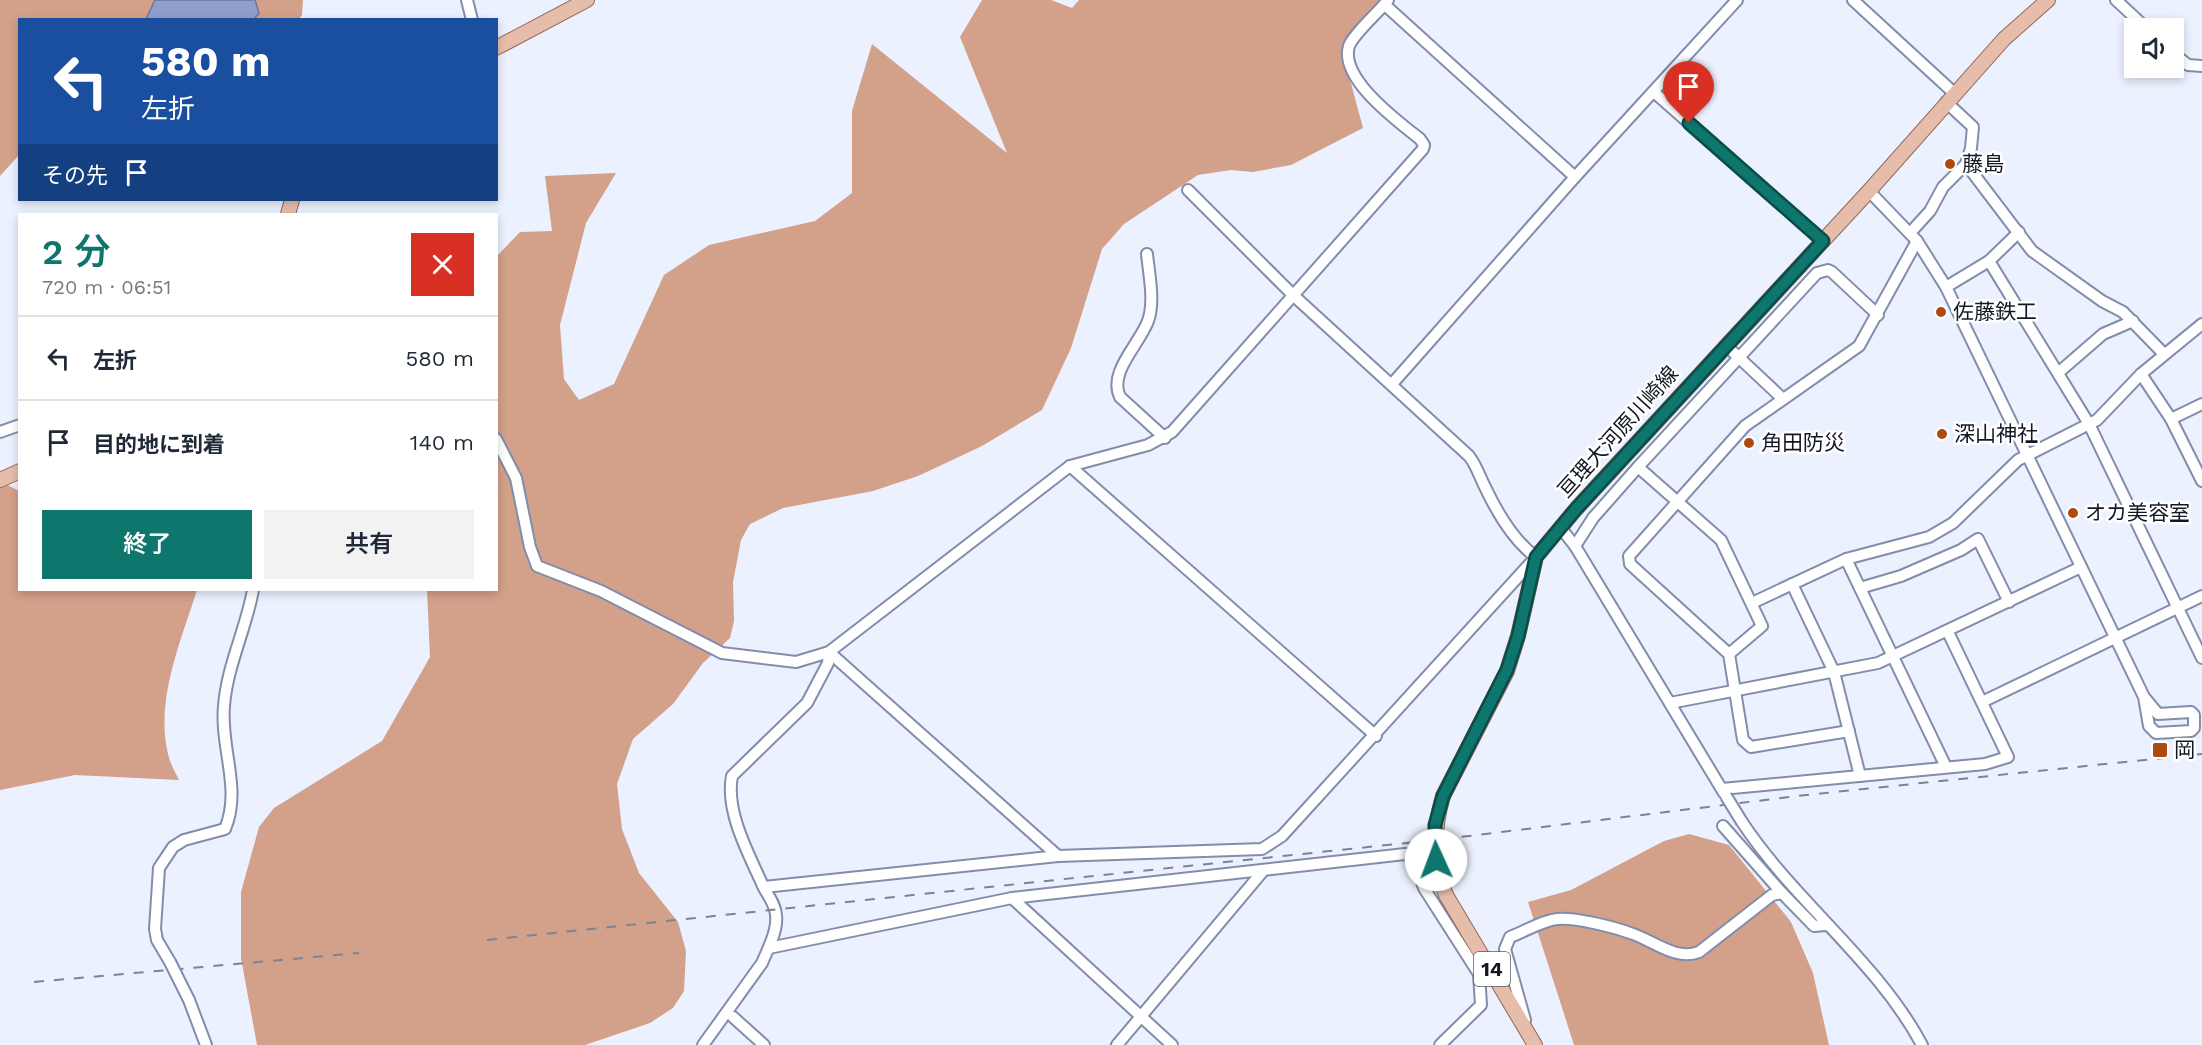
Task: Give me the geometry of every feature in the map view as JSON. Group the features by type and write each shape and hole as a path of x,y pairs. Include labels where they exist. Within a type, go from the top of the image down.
{"main road":[{"path":"498,47 587,0"},
{"name":"亘理大河原川崎線","path":"1535,1045 1446,895 1439,877 1434,839 1435,825 1443,796 1507,670 1518,636 1536,557 1567,536 1725,346 1952,103 2004,39 2048,0"},
{"path":"0,480 18,472"}],"street":[{"path":"467,0 472,18"},
{"path":"1392,384 1575,177 1655,93 1737,0"},
{"path":"1849,731 1751,747 1743,740 1729,654 1630,564 1629,556 1745,426 1859,346 1878,315 1914,237 1943,187 1966,164 1971,148 1973,127 1853,0"},
{"path":"2116,0 2135,18"},
{"path":"498,442 516,478 530,548 537,566 600,591 722,653 796,662 829,652 1070,466 1148,445 1165,438 1293,295 1423,149 1424,145 1420,139 1374,101 1355,75 1348,54 1350,45 1386,2 1575,177"},
{"path":"2184,62 2188,65 2202,66"},
{"path":"1655,93 1823,241"},
{"path":"1966,164 2032,251 2133,321 2163,353"},
{"path":"764,887 1058,856 1262,849 1282,836 1376,736 1536,557 1525,549 1490,498 1476,465 1469,456 1293,295 1188,190"},
{"path":"1869,190 1914,237 1946,287 2144,698 2149,726 2156,734 2191,731 2194,728 2194,715 2191,712 2158,714 2144,698"},
{"path":"1946,287 1989,261 2019,232"},
{"path":"1148,254 1149,318 1115,382 1120,397 1165,438"},
{"path":"1989,261 2089,424 2202,658"},
{"path":"1878,315 1832,272 1822,270 1738,357 1593,518 1567,536 1762,854 1887,992 1922,1045"},
{"path":"2058,373 2094,340 2133,321"},
{"path":"1752,603 1846,559 1929,537 1942,530 1962,516 2026,455 2089,424 2115,403 2163,353 2202,324"},
{"path":"1725,346 1783,399"},
{"path":"2141,374 2171,419 2202,481"},
{"path":"2171,419 2202,404"},
{"path":"0,432 18,426"},
{"path":"1070,466 1376,736"},
{"path":"1638,467 1721,540 1752,603 1762,626 1729,654"},
{"path":"1860,588 1901,576 1961,550 1978,539 2009,602"},
{"path":"1846,559 1946,767"},
{"path":"1670,703 1735,689 1868,666 1948,632 2081,567"},
{"path":"1792,584 1834,672 1860,776"},
{"path":"206,1045 200,1024 189,1000 157,940 159,868 169,852 178,844 225,829 232,813 233,799 222,723 227,680 254,591"},
{"path":"1982,702 2202,596"},
{"path":"1724,793 1991,763 2008,757 1948,632"},
{"path":"829,652 1058,856"},
{"path":"703,1045 762,963 769,948 777,917 773,901 764,887 733,808 732,776 807,703 828,663 829,652"},
{"path":"1723,826 1814,926 1826,925"},
{"path":"769,948 1012,898 1405,854 1414,859 1424,888 1479,974 1481,1005 1440,1045"},
{"path":"1117,1045 1263,871"},
{"path":"1527,1028 1505,949 1510,937 1544,922 1560,918 1630,933 1679,954 1690,956 1699,952 1772,895 1782,893"},
{"path":"1012,898 1172,1045"},
{"path":"733,1017 764,1045"}],"shaded area":[{"path":"0,0 303,0 300,18 18,18 18,156 0,176"},
{"path":"982,0 1051,0 1072,8 1079,0 1391,0 1344,57 1363,128 1291,165 1253,172 1231,170 1198,175 1124,224 1102,249 1071,348 1042,410 982,446 918,476 873,491 783,508 750,524 741,540 733,582 734,621 730,638 703,663 673,704 633,739 617,784 622,829 639,873 678,922 686,951 684,991 673,1008 650,1023 585,1045 257,1045 241,958 241,892 259,827 274,808 382,741 430,657 427,591 498,591 498,255 520,232 552,231 545,176 616,173 586,223 560,325 564,379 579,400 614,384 664,275 709,245 815,221 852,193 852,111 872,44 1007,153 960,37"},
{"path":"0,481 18,490 18,591 197,591 177,650 167,692 165,713 168,754 179,780 75,775 0,790"},
{"path":"1689,834 1729,845 1791,922 1813,973 1829,1045 1574,1045 1528,902 1571,890 1664,841"}],"water":[{"path":"155,0 255,0 259,13 255,18 146,18"}],"railway":[{"path":"487,940 1444,839 1806,795 2202,754"},
{"path":"34,982 359,953"}],"place":[{"name":"藤島","path":"1950,164"},
{"name":"佐藤鉄工","path":"1941,312"},
{"name":"深山神社","path":"1942,434"},
{"name":"角田防災","path":"1749,443"},
{"name":"オカ美容室","path":"2073,513"},
{"name":"岡","path":"2160,750"}],"route":[{"path":"1436,860 1435,825 1443,796 1507,670 1526,607 1536,557 1576,509 1823,241 1689,123"}]}
